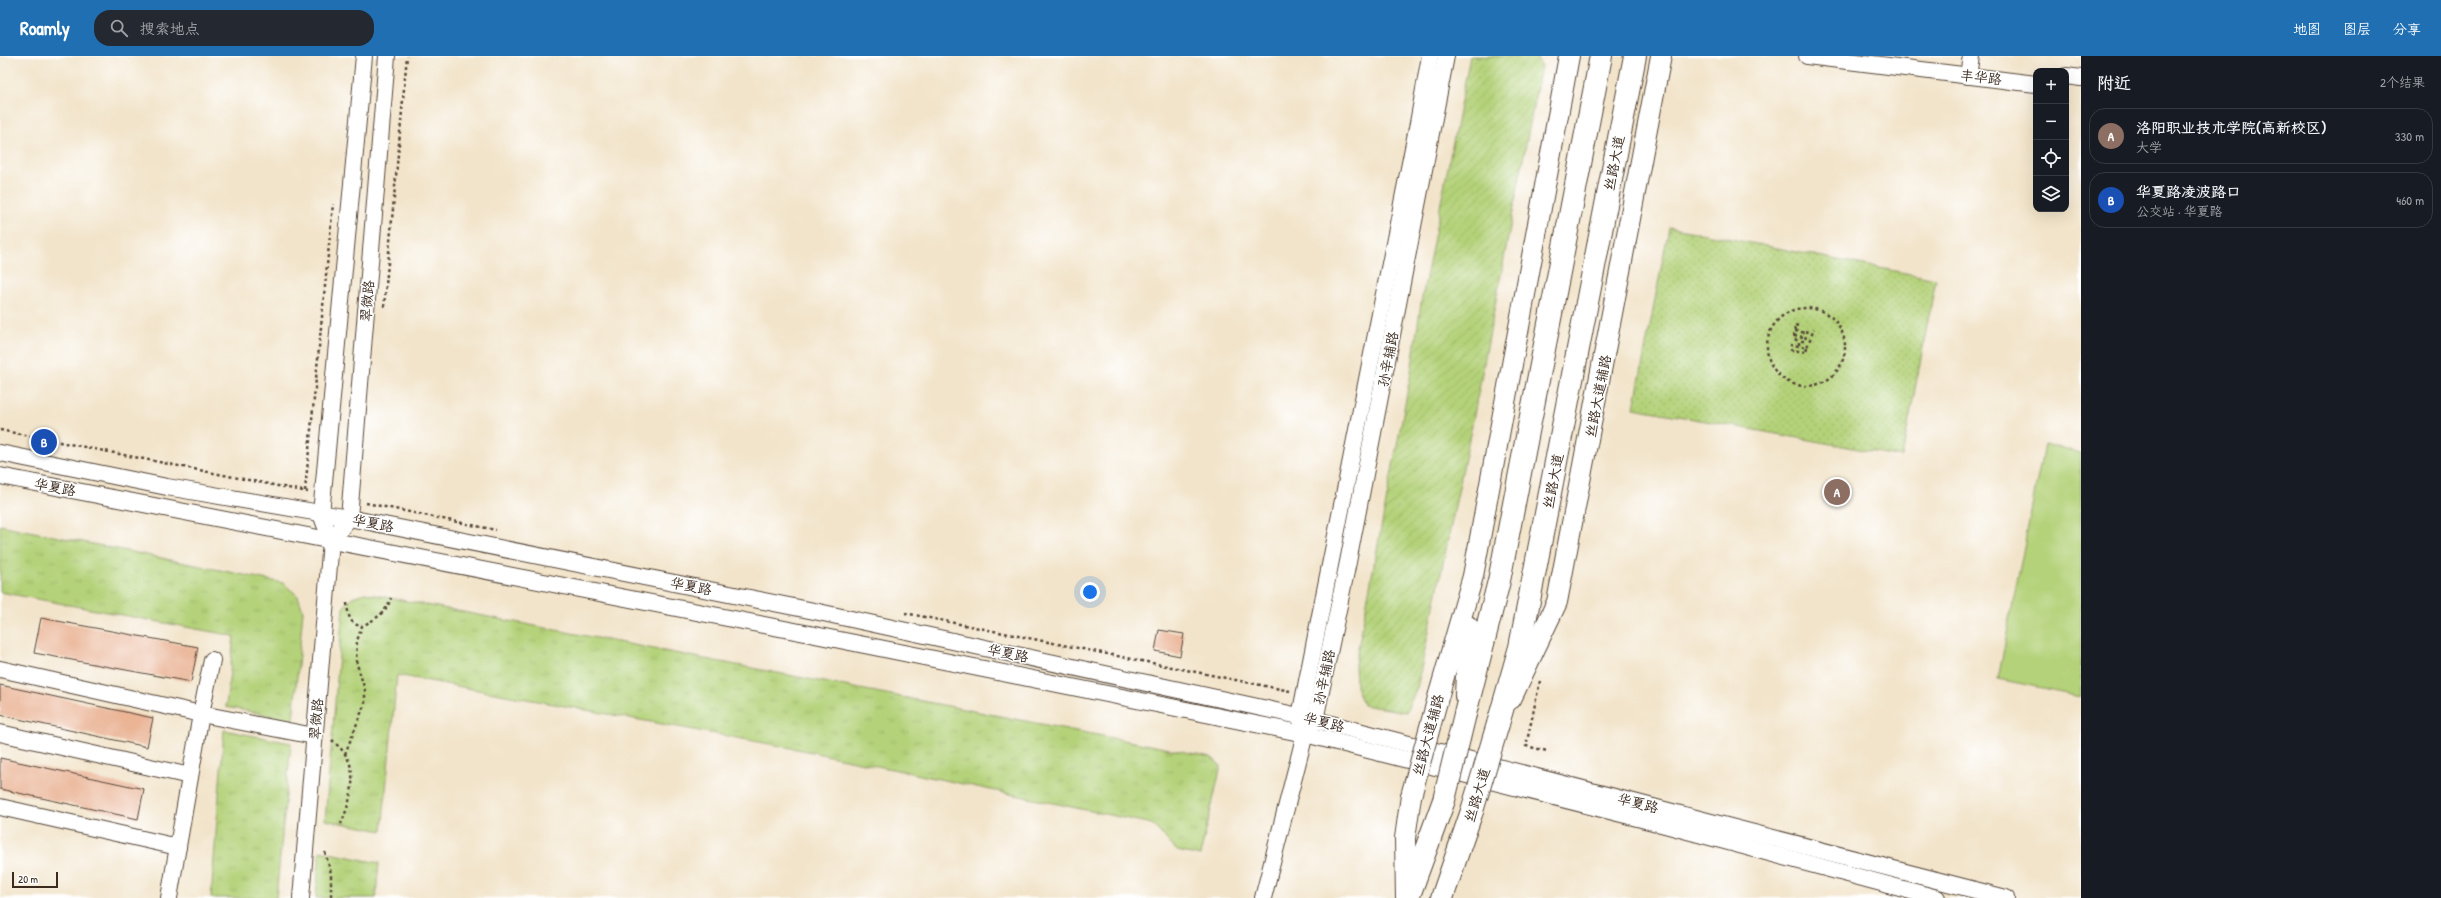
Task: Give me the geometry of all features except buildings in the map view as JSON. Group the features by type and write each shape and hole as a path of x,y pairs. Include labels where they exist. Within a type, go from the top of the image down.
{"highway":[{"path":"1407,898 1444,800 1499,581 1601,56"},
{"name":"丝路大道","path":"1442,898 1472,811 1520,647 1635,56"}],"main road":[{"name":"丝路大道辅路","path":"1465,714 1466,650 1473,576 1569,56"},
{"name":"丝路大道辅路","path":"1498,724 1558,602 1662,56"},
{"name":"丝路大道辅路","path":"1407,898 1406,838 1411,796 1473,576"}],"street":[{"name":"翠微路","path":"300,898 331,541 321,514 364,56"},
{"name":"翠微路","path":"349,518 387,56"},
{"name":"孙辛辅路","path":"1305,734 1430,56"},
{"name":"孙辛辅路","path":"1307,718 1348,562 1446,56"},
{"name":"丰华路","path":"1807,56 1969,66 2033,83"},
{"name":"丰华路","path":"1899,56 1969,66 2033,73"},
{"path":"2069,76 2081,78"},
{"path":"2069,87 2081,89"},
{"name":"华夏路","path":"0,453 167,487 349,518 814,611 1307,718 1976,894 2006,898"},
{"name":"华夏路","path":"0,476 810,634 1305,734 1665,825 1937,898"},
{"path":"331,541 349,518"},
{"path":"169,898 201,714 212,660"},
{"path":"0,669 201,714 314,736"},
{"path":"0,733 190,776"},
{"path":"1262,898 1305,734"},
{"path":"0,807 178,847"}],"path":[{"path":"303,511 333,198"},
{"path":"1807,308 1819,310 1831,317 1840,327 1845,340 1845,354 1841,366 1832,377 1820,384 1807,387 1793,385 1782,379 1773,370 1768,359 1766,347 1768,334 1774,323 1783,315 1794,310 1807,308"},
{"path":"1798,326 1796,325 1794,340 1805,341 1807,328"},
{"path":"1807,347 1792,345 1791,350 1806,352 1814,329"},
{"path":"1795,331 1806,333"},
{"path":"1794,336 1805,337"},
{"path":"1794,344 1799,341"},
{"path":"1799,341 1803,345"},
{"path":"348,603 351,621 356,625 362,626 380,616 386,610 391,598"},
{"path":"345,754 366,703 365,690 356,661 357,641 362,626"},
{"path":"332,740 345,754 352,772 351,794 342,824"},
{"path":"1526,746 1547,751"},
{"path":"325,852 331,873 331,898"}],"green space":[{"path":"1470,56 1536,56 1541,66 1473,420 1417,688 1406,712 1363,705 1356,686 1355,664 1411,372 1421,303"},
{"path":"1669,227 1936,279 1902,457 1634,408"},
{"path":"2044,445 2081,453 2081,696 1998,679"},
{"path":"0,525 283,583 298,596 303,611 293,720 226,707 234,636 0,592"},
{"path":"365,593 1211,757 1221,766 1200,856 1177,851 1152,824 802,750 397,675 382,831 325,820 343,608 352,597"},
{"path":"224,730 291,743 276,898 211,898"},
{"path":"320,851 379,863 376,898 316,898"}],"place":[{"name":"华夏路凌波路口","path":"44,442"},
{"name":"洛阳职业技术学院(高新校区)","path":"1837,492"}]}
